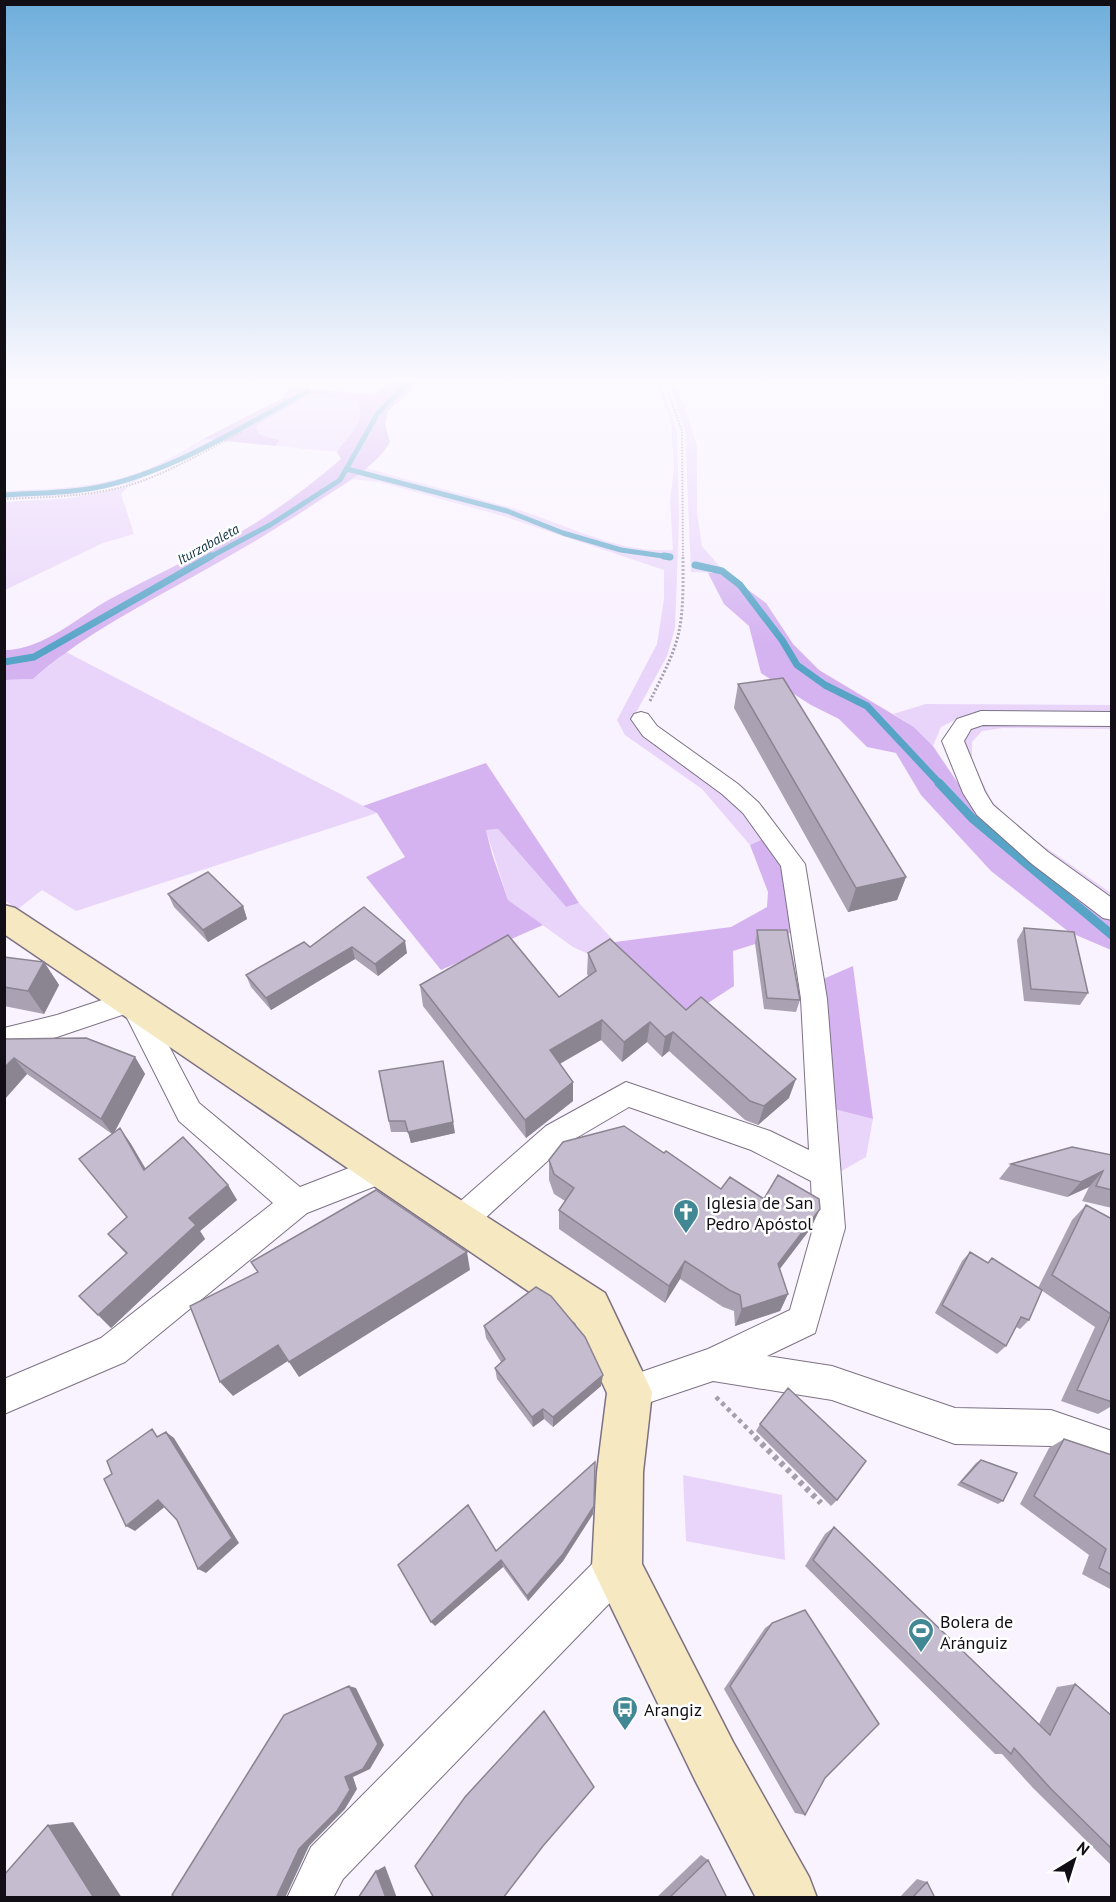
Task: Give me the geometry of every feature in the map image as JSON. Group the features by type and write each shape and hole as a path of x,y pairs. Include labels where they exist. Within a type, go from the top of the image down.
{"street":[{"path":"1112,719 981,718 964,724 953,741 974,793 985,810 1041,858 1112,911"},
{"path":"630,1392 700,1369 803,1321 830,1228 814,999 793,864 751,808 730,789 650,731 641,719"},
{"path":"4,916 380,1170 590,1308 630,1392 620,1472 617,1567 714,1761 788,1898"},
{"path":"4,1040 57,1026 132,1001"},
{"path":"132,1001 189,1112 296,1203"},
{"path":"459,1222 556,1135 626,1094 760,1140 826,1174"},
{"path":"4,1397 113,1350 296,1203 380,1170"},
{"path":"700,1369 832,1383 955,1426 1051,1428 1109,1441"},
{"path":"309,1898 327,1863 617,1567"}],"path":[{"path":"4,500 68,496 131,485 174,467"},
{"path":"641,719 668,665 678,635 683,584 682,467"},
{"path":"700,1369 714,1395 821,1503"}],"shaded area":[{"path":"167,467 131,483 69,495 5,498 4,491 97,484 150,468"},
{"path":"331,467 368,467 304,511 107,626 68,651 33,679 5,680 5,650 19,649 46,639 110,599 247,528 303,490"},
{"path":"674,467 678,467 679,521 675,628 667,656 633,718 639,732 729,793 767,837 750,845 702,789 625,735 617,720 657,644 664,599 664,570 503,516 379,482 351,479 366,468 515,509 613,543 653,550 673,550 670,501"},
{"path":"687,467 697,467 697,512 702,546 725,573 691,572"},
{"path":"128,487 121,494 134,534 103,543 5,590 5,502 70,498"},
{"path":"708,573 725,573 766,603 793,644 819,670 914,727 933,746 978,813 1111,916 1111,950 1069,932 991,871 921,795 896,753 867,747 839,719 811,705 761,673 749,626 724,604"},
{"path":"66,652 377,813 76,911 42,890 18,909 5,901 5,680 33,679"},
{"path":"926,704 1112,705 1111,717 981,715 959,718 941,727 933,746 914,727 893,714"},
{"path":"977,724 1111,724 1111,729 1003,728 982,731 972,742 972,762 992,801 1018,828 1111,893 1111,904 991,808 961,738 968,728"},
{"path":"486,763 579,903 566,907 498,829 486,830 508,900 543,925 441,970 366,877 405,857 377,813 363,806"},
{"path":"498,829 566,907 579,903 615,942 597,958 573,947 508,900 486,830"},
{"path":"767,837 789,874 793,932 733,951 734,986 688,1016 597,958 615,942 731,927 767,907 768,892 750,845"},
{"path":"853,966 873,1119 830,1108 814,983"},
{"path":"830,1108 873,1119 866,1157 838,1173"},
{"path":"683,1475 782,1495 785,1560 686,1541"}],"building":[{"path":"783,678 906,877 856,888 738,684"},
{"path":"208,872 243,906 203,930 168,894"},
{"path":"364,907 405,941 375,964 352,947 266,998 246,975 304,942 310,947"},
{"path":"1024,928 1074,932 1088,993 1031,989"},
{"path":"757,930 787,930 800,1000 767,998"},
{"path":"508,935 559,997 596,971 588,953 610,939 686,1010 701,997 796,1079 764,1106 750,1101 673,1032 665,1037 650,1022 624,1042 602,1020 550,1050 573,1082 525,1120 420,985"},
{"path":"4,957 44,962 28,991 4,987"},
{"path":"86,1038 135,1057 101,1119 14,1058 4,1068 4,1039"},
{"path":"443,1061 453,1122 408,1132 405,1121 389,1121 379,1071"},
{"name":"Iglesia de San Pedro Apóstol","path":"624,1126 664,1153 666,1151 721,1189 730,1177 764,1199 778,1175 819,1199 820,1209 778,1264 788,1294 742,1309 740,1295 685,1261 669,1286 559,1210 574,1188 554,1174 549,1160 563,1142"},
{"path":"120,1128 144,1170 183,1137 228,1185 189,1218 196,1225 98,1315 79,1296 127,1253 108,1234 127,1217 79,1159"},
{"path":"1072,1147 1112,1155 1112,1190 1096,1186 1103,1171 1081,1182 1011,1164"},
{"path":"376,1190 467,1252 289,1362 278,1345 220,1382 190,1306 258,1272 251,1262"},
{"path":"1086,1205 1112,1219 1112,1402 1077,1390 1111,1314 1052,1275"},
{"path":"970,1252 988,1263 992,1258 1042,1290 1029,1320 1021,1317 1006,1346 942,1305"},
{"path":"536,1287 551,1296 585,1337 603,1375 553,1417 543,1409 532,1417 495,1368 505,1359 484,1326"},
{"path":"788,1388 866,1461 837,1500 760,1424"},
{"path":"152,1429 157,1437 166,1432 232,1538 198,1569 177,1520 158,1500 126,1526 104,1479 112,1474 107,1461"},
{"path":"1064,1439 1112,1455 1112,1575 1099,1568 1106,1549 1034,1496"},
{"path":"981,1460 1017,1473 1003,1501 961,1482"},
{"path":"595,1462 594,1506 563,1554 527,1596 501,1560 431,1622 398,1565 468,1505 496,1551"},
{"path":"834,1527 1050,1735 1075,1684 1112,1716 1112,1849 1051,1789 1014,1748 1011,1754 813,1560"},
{"path":"805,1610 879,1724 825,1778 805,1815 730,1686 772,1623"},
{"path":"349,1686 378,1744 363,1769 345,1777 350,1790 337,1811 299,1849 276,1898 175,1898 172,1895 284,1715"},
{"path":"544,1711 594,1787 543,1846 503,1898 434,1898 415,1866 465,1797"},
{"path":"48,1825 94,1898 4,1898 4,1875"},
{"path":"708,1860 727,1898 669,1898"},
{"path":"376,1871 386,1898 358,1898"},
{"path":"927,1882 935,1898 912,1898"}],"waterway":[{"path":"4,495 80,490 104,486 163,467"},
{"name":"Iturzabaleta","path":"208,558 270,525 340,480 348,467"},
{"path":"347,469 507,511 563,533 621,550 670,557 664,556"},
{"name":"Iturzabaleta","path":"4,662 34,657 211,556"},
{"path":"695,565 722,571 740,585 782,640 797,665 825,685 867,706 940,784"},
{"path":"939,783 972,818 1112,935"}],"place":[{"name":"Iglesia de San Pedro Apóstol","path":"686,1235"},
{"name":"Bolera de Aránguiz","path":"921,1654"},
{"name":"Arangiz","path":"625,1732"}]}
